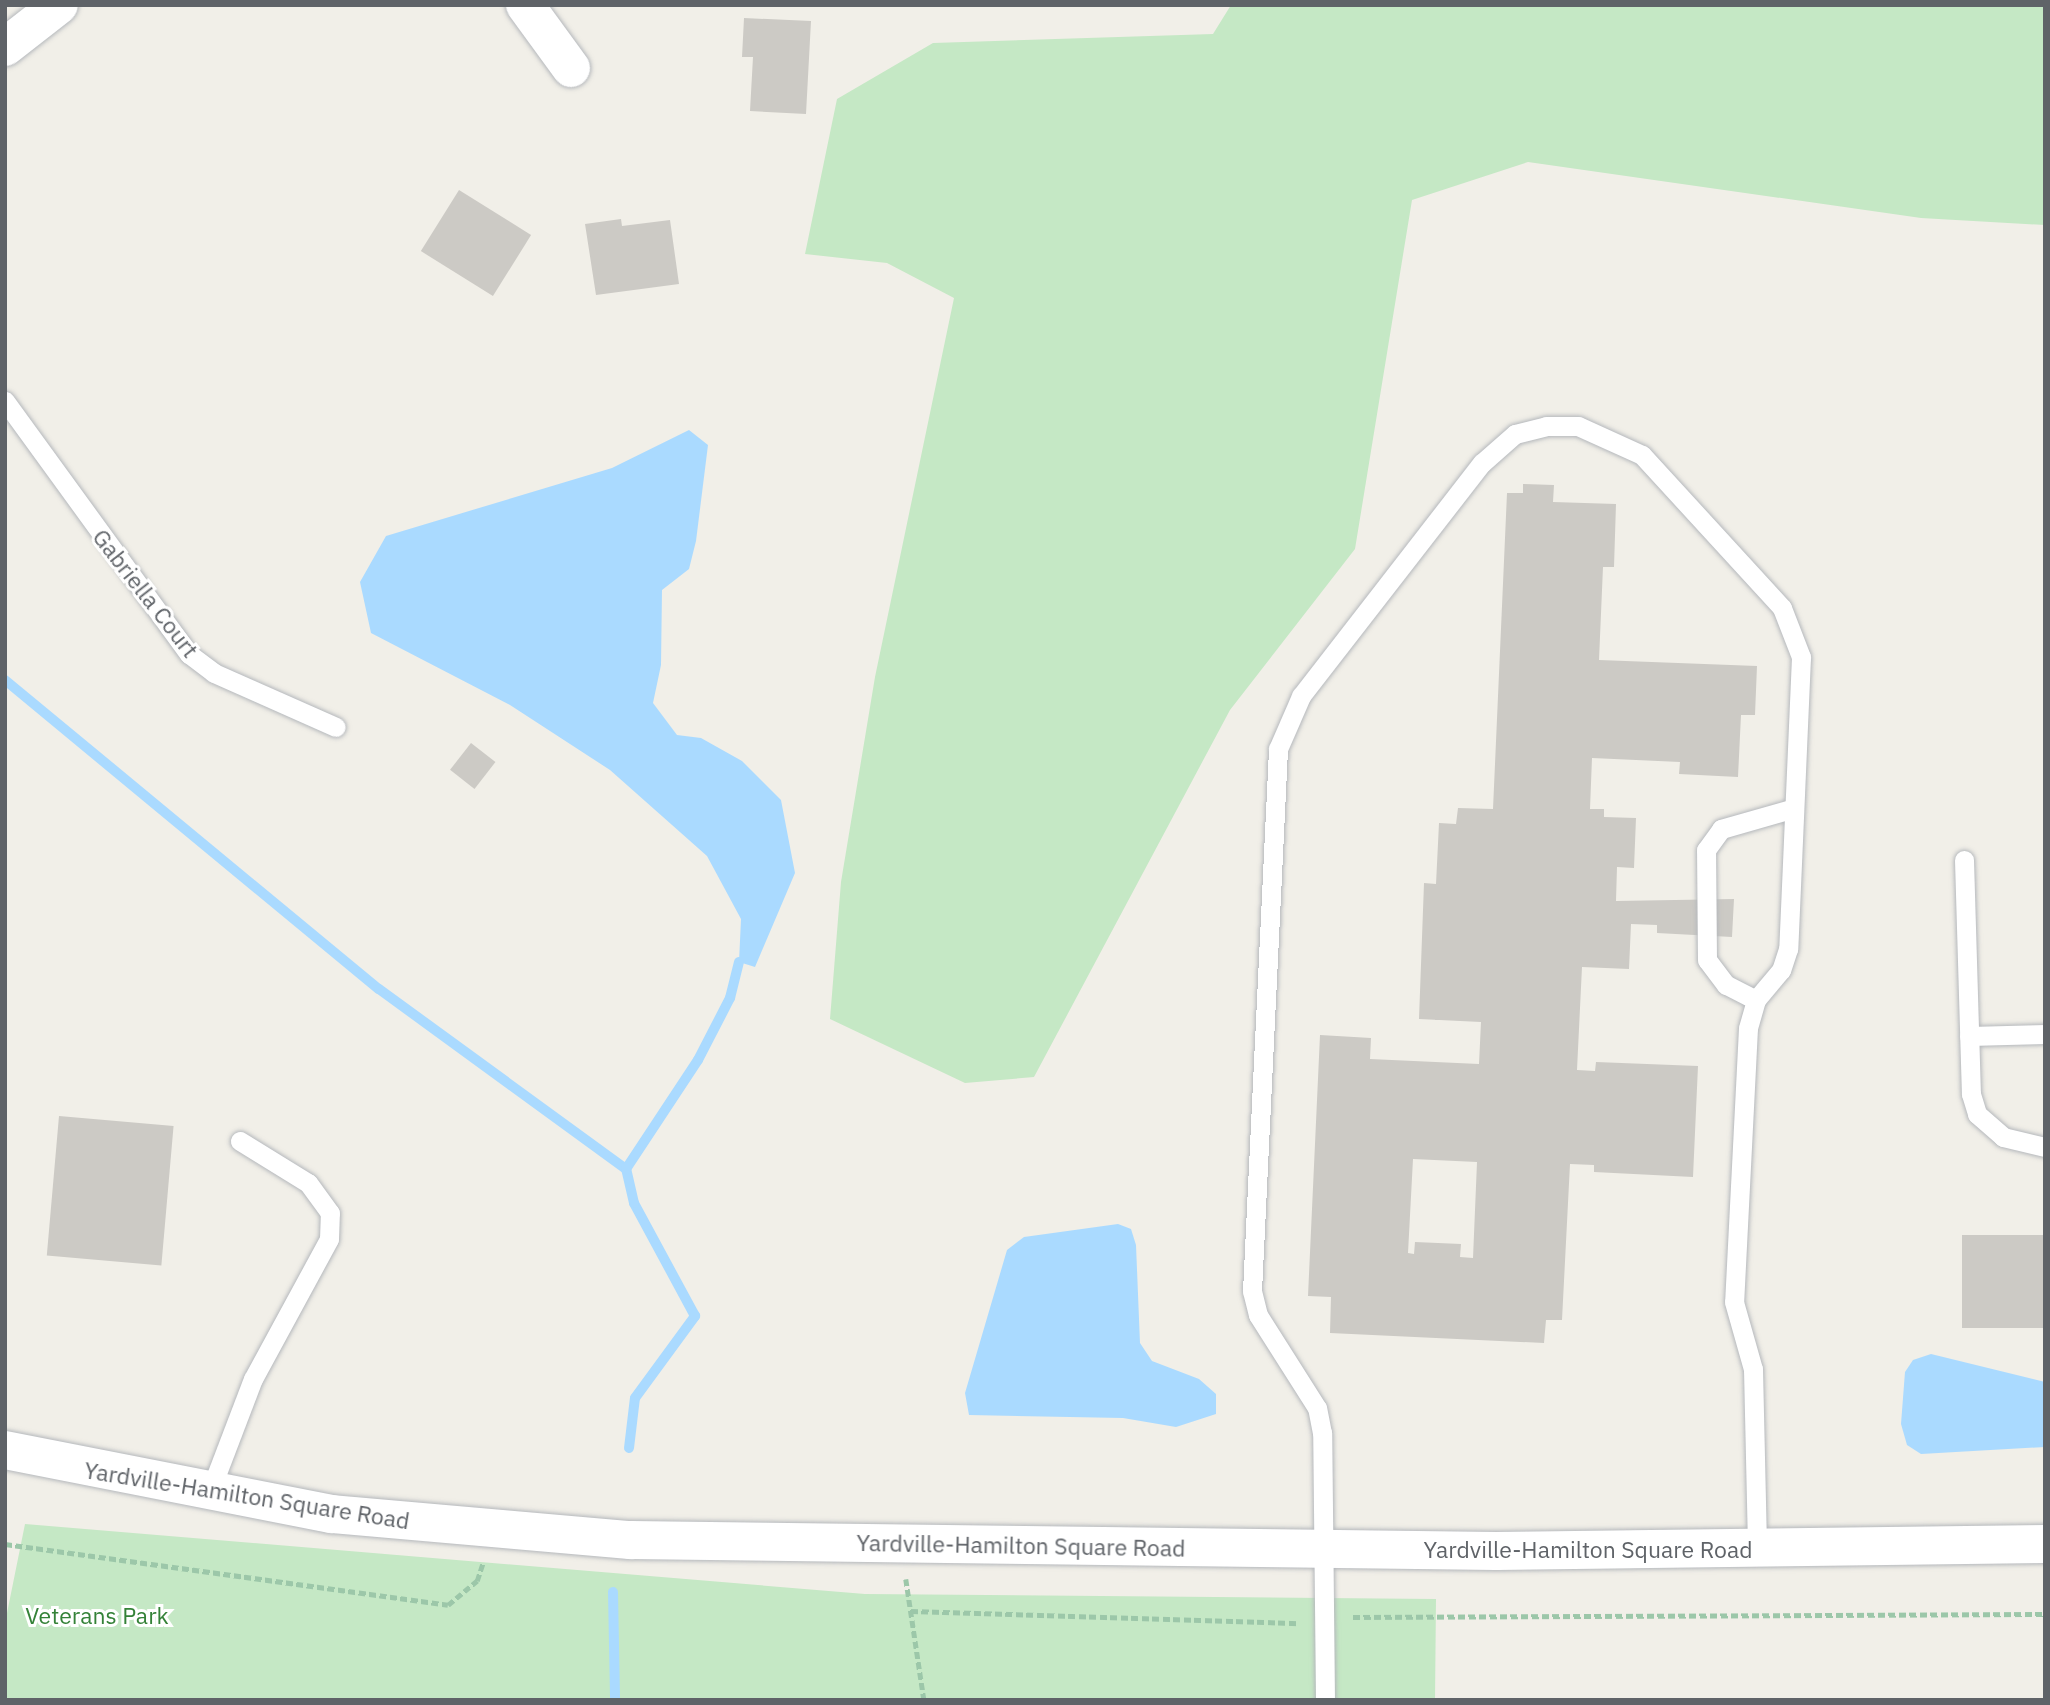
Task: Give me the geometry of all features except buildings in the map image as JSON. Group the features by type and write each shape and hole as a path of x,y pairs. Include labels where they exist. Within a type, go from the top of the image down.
{"street":[{"path":"5,47 59,5"},
{"path":"525,5 571,68"},
{"name":"Yardville-Hamilton Square Road","path":"5,1450 209,1494 486,1531 901,1544 1324,1549 2045,1544"}],"lane":[{"name":"Gabriella Court","path":"5,401 189,653 214,674 336,727"},
{"path":"1325,1700 1324,1549 1317,1408 1258,1315 1252,1291 1277,760 1301,696 1482,463 1515,434 1578,426 1642,455 1795,628 1801,657 1788,948 1781,970 1756,1000 1748,1028 1734,1302 1753,1369 1757,1548"},
{"path":"1756,1000 1726,985 1707,960 1706,850 1721,829 1794,808"},
{"path":"1964,860 1969,1036 1977,1114 2016,1144 2045,1147"},
{"path":"1969,1036 2045,1034"},
{"path":"209,1494 253,1379 329,1239 330,1213 308,1183 240,1141"}],"path":[{"path":"5,1544 448,1605 477,1581 486,1531"},
{"path":"901,1544 923,1700"},
{"path":"911,1611 1324,1620 2045,1614"}],"green space":[{"path":"1231,5 2045,5 2045,225 1921,218 1528,162 1412,200 1355,549 1230,710 1034,1077 965,1083 830,1019 841,882 875,677 954,298 887,263 805,254 837,99 933,43 1213,34"},
{"name":"Veterans Park","path":"25,1524 865,1594 1436,1599 1435,1700 5,1700 5,1623"}],"water":[{"path":"689,430 708,445 696,541 689,569 662,590 661,665 653,703 677,735 701,738 742,761 781,800 795,873 755,967 739,962 741,919 707,856 610,770 510,705 371,633 360,582 386,536 612,468"},
{"path":"1118,1224 1131,1229 1136,1245 1140,1343 1152,1361 1199,1379 1216,1394 1216,1414 1176,1427 1123,1418 969,1415 965,1393 1007,1250 1024,1237"},
{"path":"1931,1354 2045,1382 2045,1447 1921,1454 1907,1445 1901,1424 1905,1372 1913,1360"}],"waterway":[{"path":"5,680 379,989 626,1169"},
{"path":"629,1448 635,1398 695,1316 634,1203 626,1169 698,1060 730,998 739,962"},
{"path":"613,1592 615,1700"}]}
